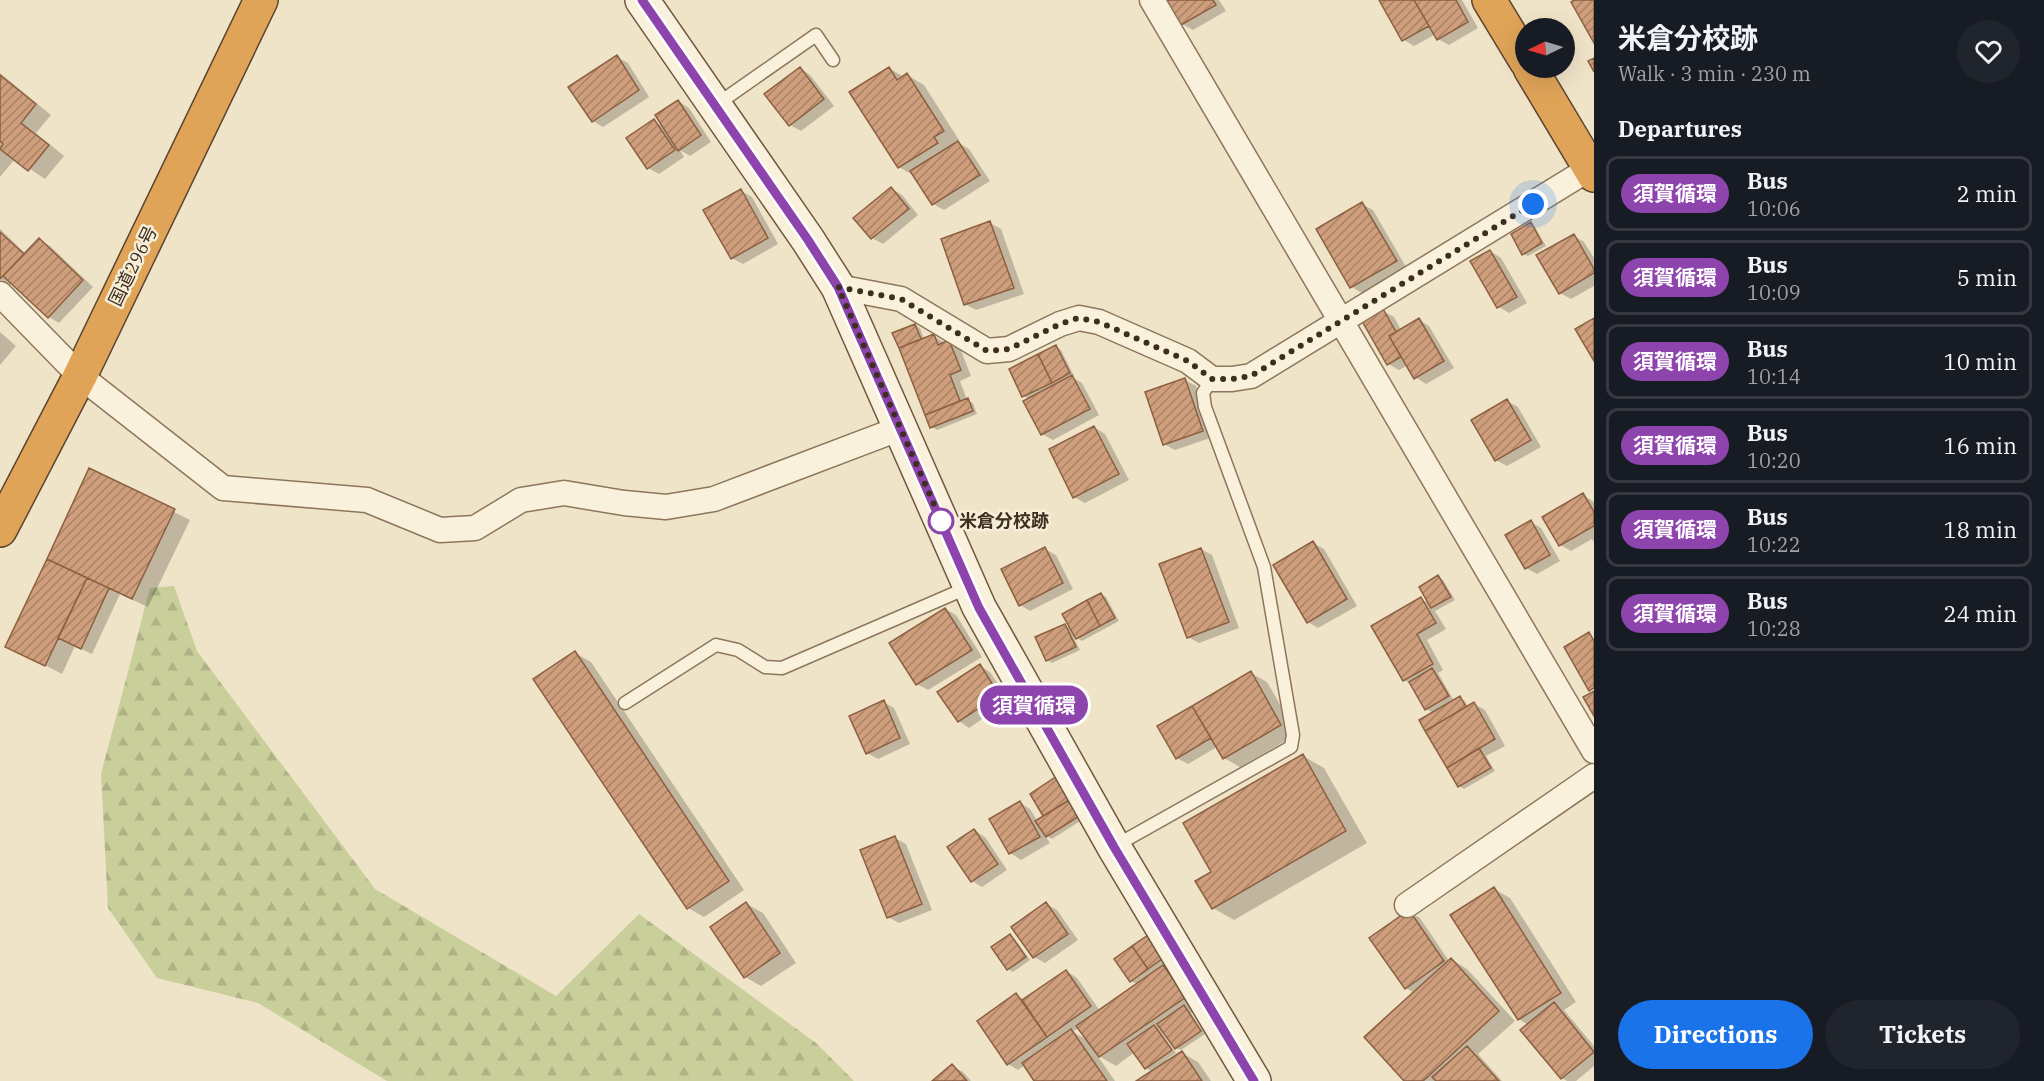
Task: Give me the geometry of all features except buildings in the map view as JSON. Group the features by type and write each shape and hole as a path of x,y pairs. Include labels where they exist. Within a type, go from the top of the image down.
{"highway":[{"name":"国道296号","path":"1,526 80,376 261,0"},
{"path":"1489,0 1515,43"},
{"path":"1536,78 1593,170"}],"street":[{"path":"642,0 838,287 979,608 1114,847 1254,1081"},
{"path":"1152,0 1594,751"},
{"path":"838,287 901,299 987,351 1009,349 1060,324 1078,318 1099,322 1188,361 1212,379 1232,379 1251,376 1593,170"},
{"path":"0,294 80,376 223,488 367,500 440,530 475,528 521,500 564,492 624,503 666,507 714,499 901,428"},
{"path":"1407,905 1594,776"}],"lane":[{"path":"715,105 816,35 833,60"},
{"path":"1114,847 1291,747 1293,735 1264,567 1205,407 1203,393 1212,379"},
{"path":"625,702 716,645 738,650 765,667 782,668 969,587"}],"green space":[{"path":"174,586 197,651 375,889 556,996 639,914 816,1043 854,1081 387,1081 258,1003 157,978 108,908 101,774 150,588"}],"bus line":[{"name":"須賀循環","path":"642,0 838,287 979,608 1114,847 1254,1081"}],"place":[{"name":"米倉分校跡","path":"941,521"}],"route":[{"path":"941,521 944,527 838,287 901,299 987,351 1009,349 1060,324 1078,318 1099,322 1188,361 1212,379 1232,379 1251,376 1533,204"}]}
